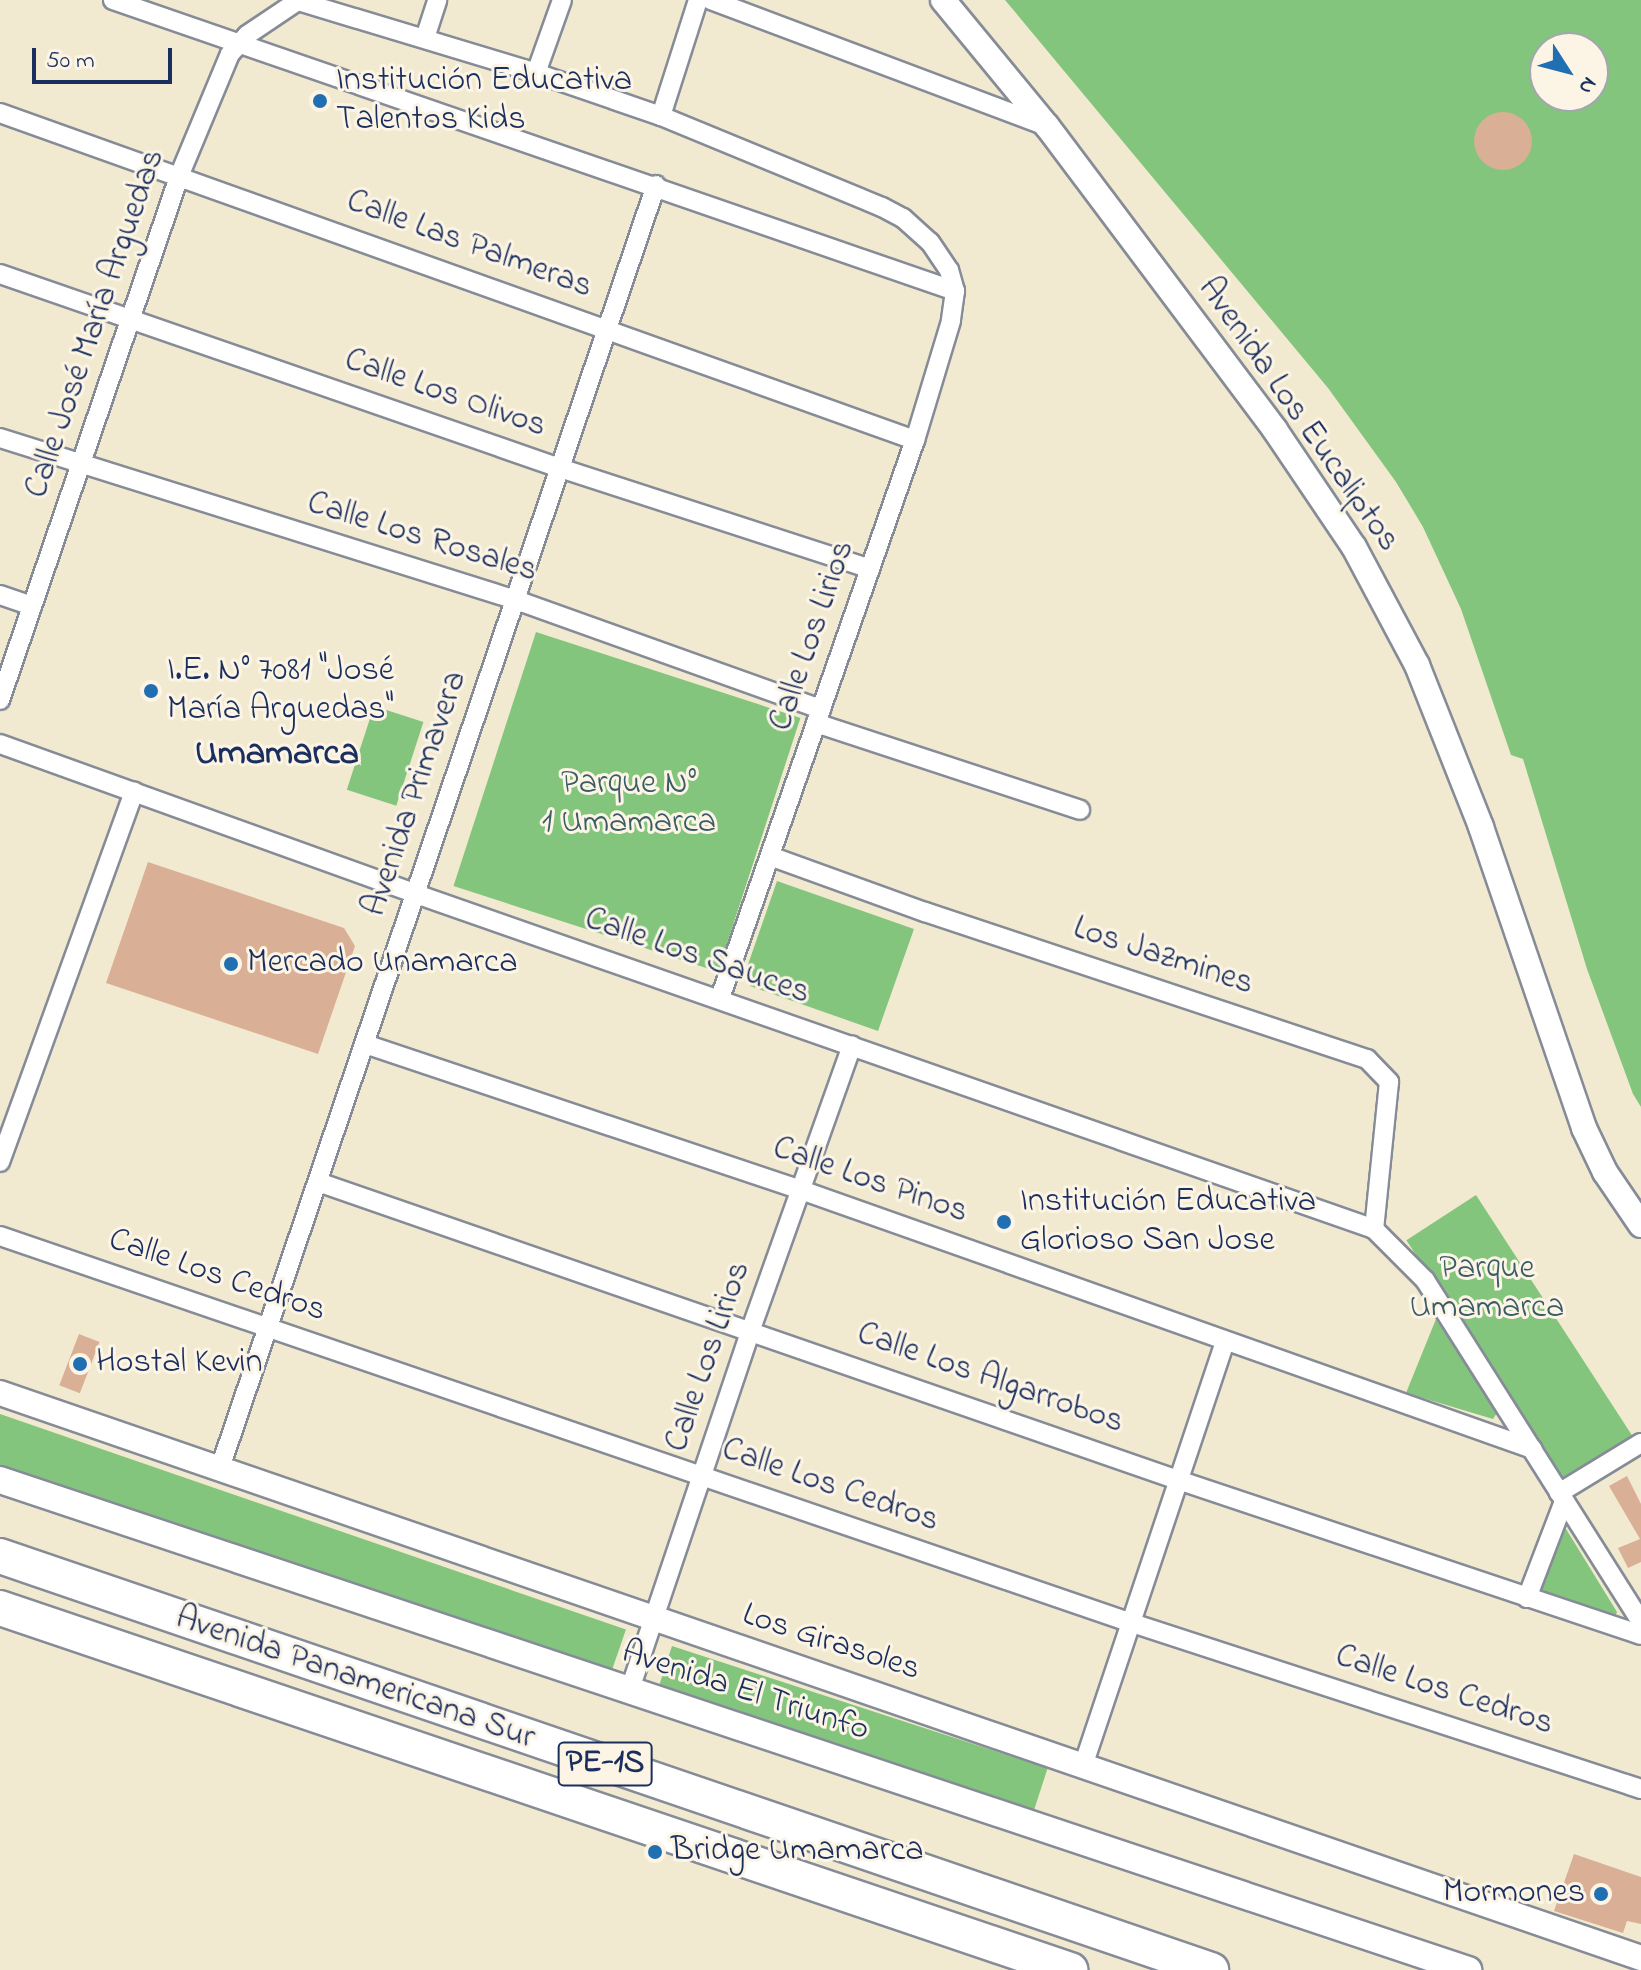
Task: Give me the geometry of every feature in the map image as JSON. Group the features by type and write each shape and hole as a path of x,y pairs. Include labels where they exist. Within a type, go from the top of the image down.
{"highway":[{"name":"Avenida Panamericana Sur","path":"8,1558 1211,1970"},
{"name":"Avenida Panamericana Sur","path":"0,1608 1070,1970"},
{"path":"999,1947 1049,1970"}],"main road":[{"name":"Avenida El Triunfo","path":"0,1480 1468,1970"}],"street":[{"path":"113,0 656,185 955,291"},
{"path":"237,44 298,0 536,73 661,116 903,218 930,242 949,270 955,291"},
{"path":"425,38 437,0"},
{"path":"536,73 562,0"},
{"path":"661,116 698,0"},
{"path":"711,0 1047,126"},
{"name":"Avenida Los Eucaliptos","path":"943,0 1047,126 1275,430 1354,547 1417,665 1481,827 1584,1128 1605,1172 1641,1225"},
{"name":"Calle José María Arguedas","path":"0,700 180,174 237,44"},
{"name":"Calle Las Palmeras","path":"0,113 180,174 915,440"},
{"name":"Avenida Primavera","path":"220,1468 656,185"},
{"name":"Calle Los Olivos","path":"0,274 560,468 870,569"},
{"name":"Calle Los Lirios","path":"720,998 915,440 951,321 955,291"},
{"name":"Calle Los Rosales","path":"0,438 80,466 516,600 819,716 1080,810"},
{"path":"0,595 32,606"},
{"name":"Calle Los Sauces","path":"0,744 416,894 1374,1229"},
{"path":"0,1162 134,791"},
{"name":"Los Jazmines","path":"770,856 925,912 1367,1059 1389,1082 1374,1229"},
{"name":"Calle Los Pinos","path":"365,1044 801,1190 1533,1449"},
{"name":"Calle Los Lirios","path":"629,1692 751,1329 852,1045"},
{"name":"Calle Los Algarrobos","path":"318,1182 751,1329 1178,1480 1641,1635"},
{"path":"1374,1229 1425,1280 1641,1622"},
{"name":"Calle Los Cedros","path":"0,1236 1129,1622 1641,1789"},
{"path":"1084,1763 1225,1341"},
{"name":"Los Girasoles","path":"0,1393 653,1619 1084,1763 1641,1959"},
{"path":"1527,1598 1562,1497 1641,1443"},
{"path":"1638,1970 1641,1959"}],"green space":[{"path":"1005,0 1641,0 1641,1107 1633,1094 1587,969 1523,759 1511,755 1461,609 1423,527 1396,482 1328,388"},
{"name":"Parque N° 1 Umamarca","path":"536,632 800,718 718,972 453,886"},
{"path":"374,706 423,722 396,806 347,790"},
{"path":"777,881 914,929 878,1031 750,986 753,976 745,973"},
{"name":"Parque Umamarca","path":"1476,1195 1633,1437 1564,1483 1406,1240"},
{"path":"1436,1319 1499,1410 1493,1419 1406,1393"},
{"path":"0,1414 626,1630 608,1682 0,1473"},
{"path":"1563,1524 1617,1612 1615,1617 1537,1589"},
{"path":"672,1646 1048,1768 1033,1815 657,1693"}],"building":[{"path":"1503,112 1524,120 1532,141 1524,162 1503,170 1482,162 1474,141 1482,120"},
{"name":"Mercado Unamarca","path":"148,862 344,928 355,946 318,1054 106,983"},
{"name":"Hostal Kevin","path":"79,1334 100,1342 80,1393 59,1385"},
{"path":"1627,1476 1641,1504 1641,1562 1628,1568 1618,1548 1640,1539 1609,1486"},
{"name":"Mormones","path":"1574,1854 1641,1877 1641,1924 1627,1921 1623,1933 1554,1911"}],"place":[{"name":"Institución Educativa Talentos Kids","path":"320,101"},
{"name":"I.E. N° 7081 \"José María Arguedas\"","path":"151,691"},
{"name":"Mercado Unamarca","path":"231,964"},
{"name":"Institución Educativa Glorioso San Jose","path":"1004,1222"},
{"name":"Hostal Kevin","path":"80,1364"},
{"name":"Bridge Umamarca","path":"655,1852"},
{"name":"Mormones","path":"1601,1894"}],"district":[{"name":"Umamarca","path":"277,755"}]}
